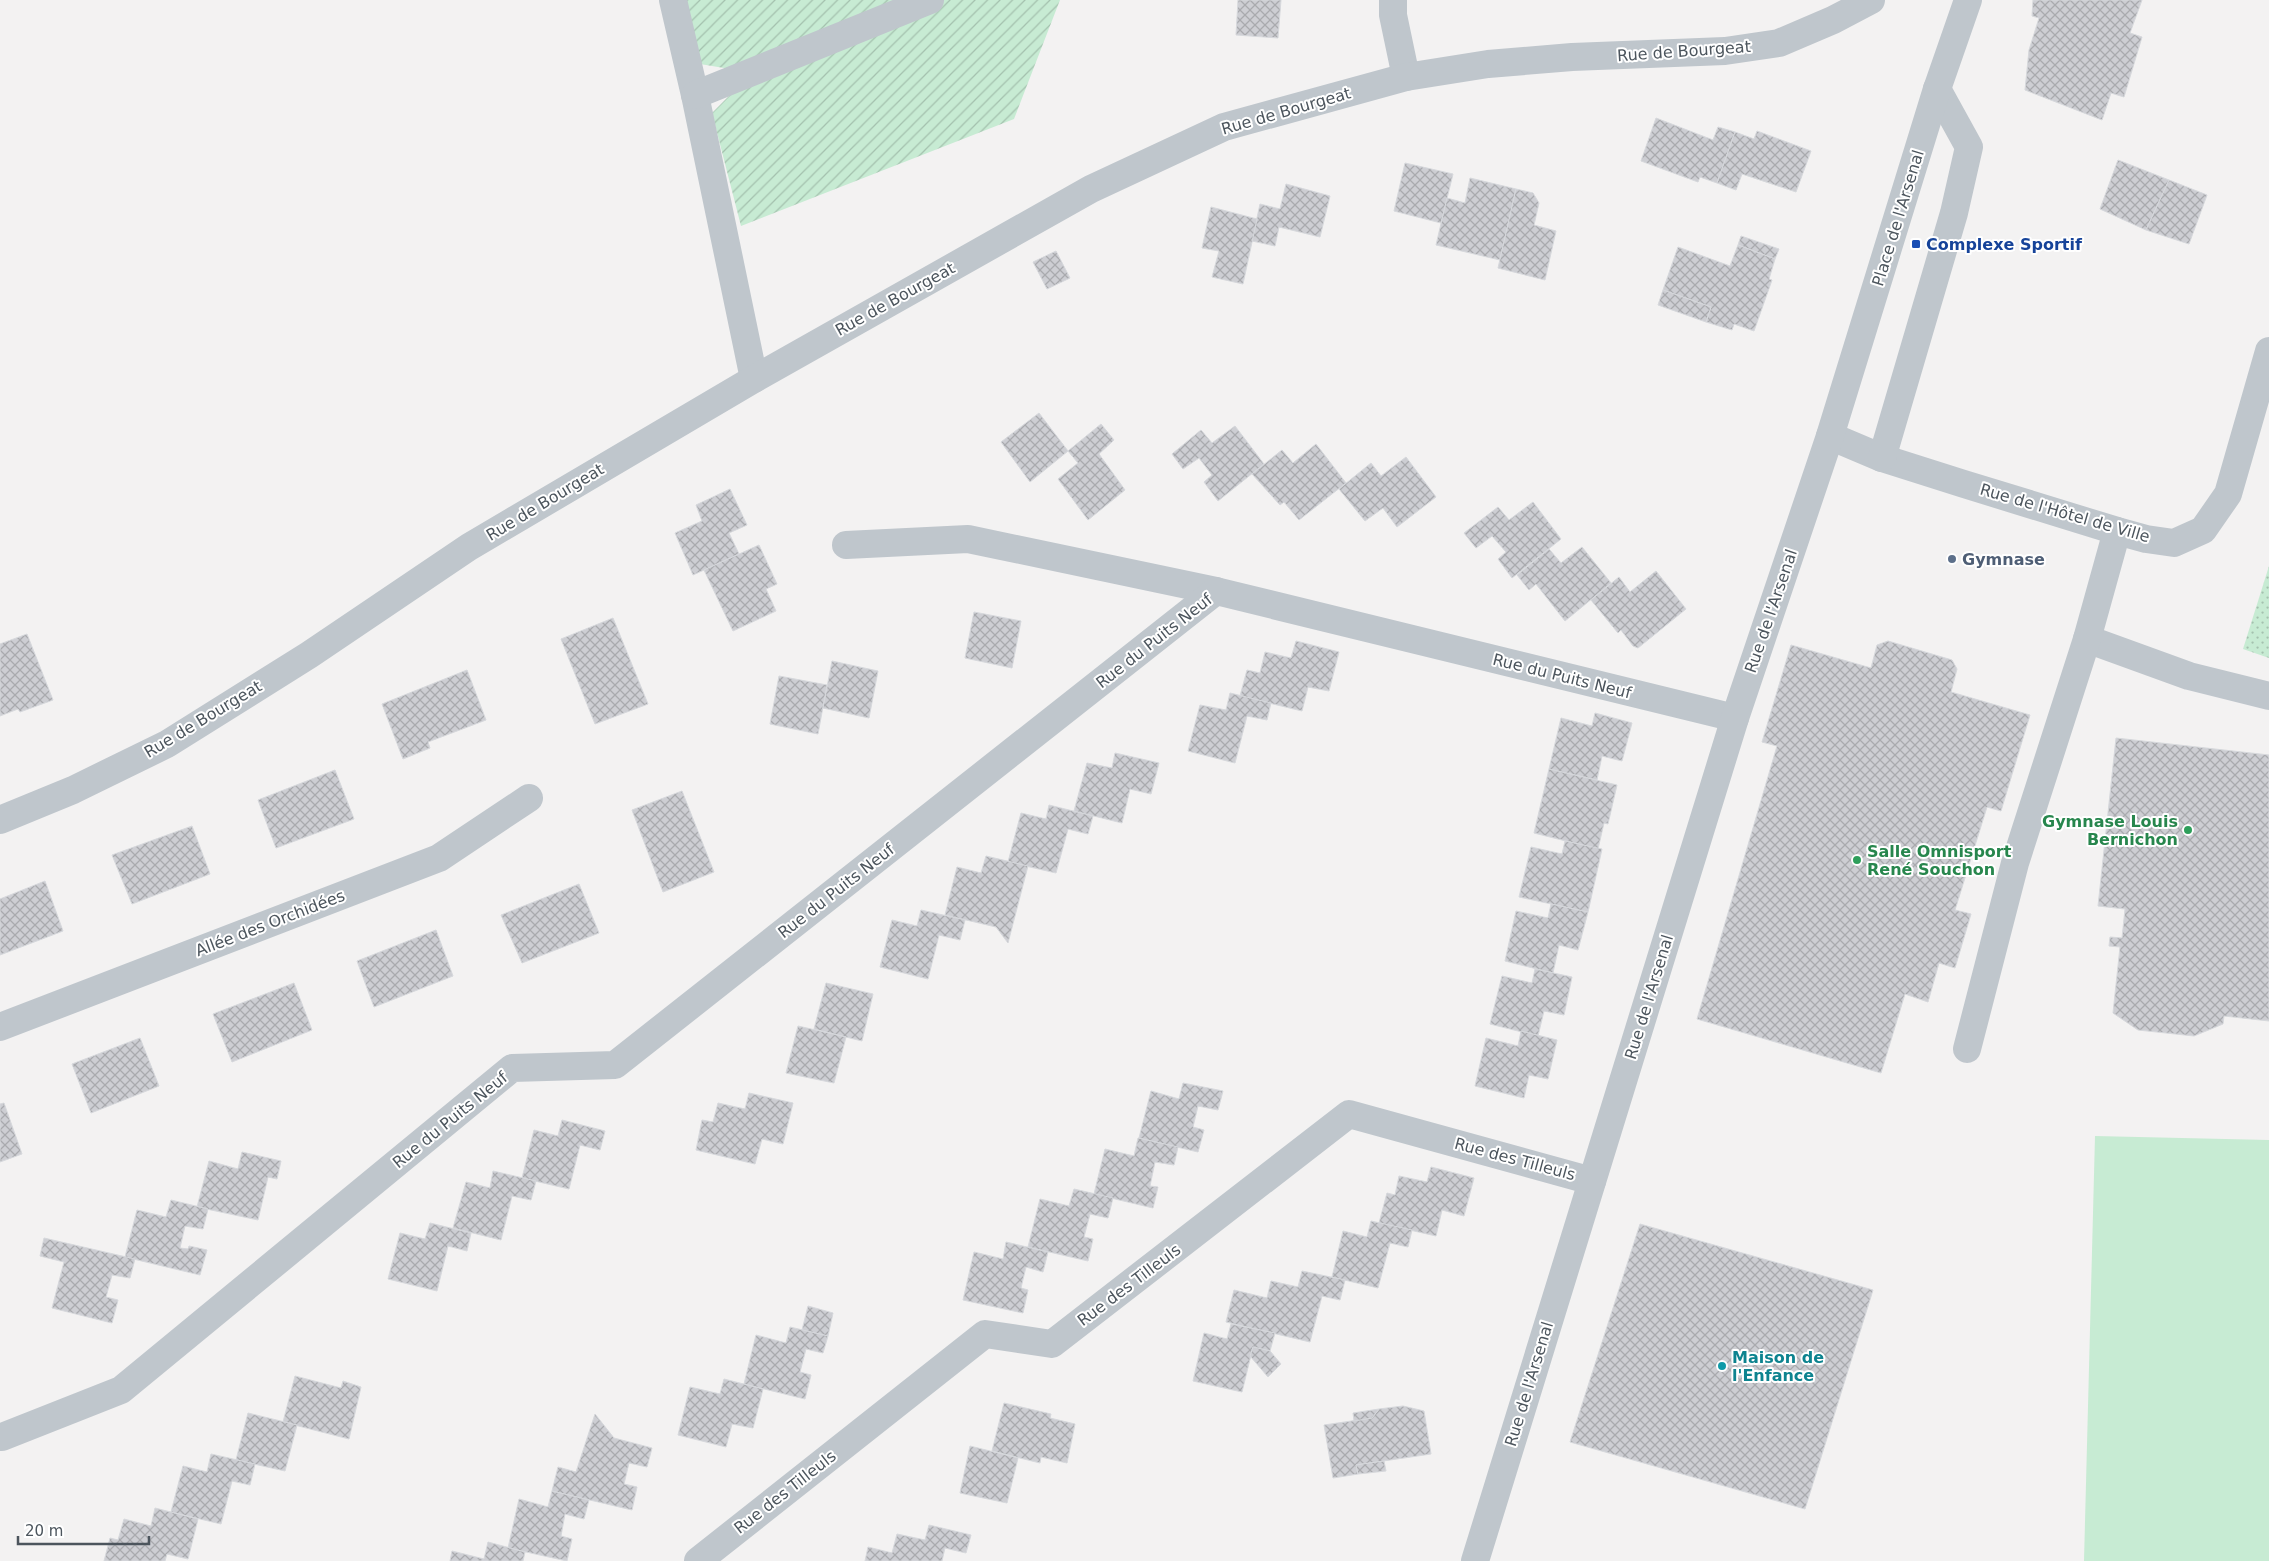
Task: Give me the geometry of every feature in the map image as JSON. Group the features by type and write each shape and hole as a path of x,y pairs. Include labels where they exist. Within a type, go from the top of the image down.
{"street":[{"path":"673,0 695,95 754,378"},
{"path":"695,95 930,0"},
{"path":"1394,0 1395,23 1406,77"},
{"name":"Rue de Bourgeat","path":"0,820 73,790 167,744 309,655 469,547 754,378 1091,189 1224,127 1406,77 1488,64 1572,57 1724,51 1779,43 1833,20 1871,0"},
{"name":"Place de l'Arsenal","path":"1830,436 1937,89 1968,0"},
{"path":"1882,458 1954,213 1969,147 1937,89"},
{"name":"Rue de l'Hôtel de Ville","path":"1830,436 1882,458 2117,531 2146,539 2174,543 2202,530 2228,494 2269,351"},
{"name":"Rue de l'Arsenal","path":"1475,1561 1735,718 1830,436"},
{"path":"1967,1049 2015,863 2087,639 2117,531"},
{"path":"846,545 968,539 1216,591"},
{"name":"Rue du Puits Neuf","path":"2,1437 121,1390 512,1068 615,1065 1216,591 1735,718"},
{"path":"2087,639 2189,676 2269,696"},
{"name":"Allée des Orchidées","path":"0,1027 439,858 529,798"},
{"name":"Rue des Tilleuls","path":"698,1561 985,1334 1052,1344 1349,1114 1592,1181"}],"green space":[{"path":"684,0 1060,0 1014,119 741,226 712,113 731,94 724,68 700,64"},
{"path":"2269,566 2269,658 2243,649"},
{"path":"2095,1136 2269,1140 2269,1561 2084,1561"}],"building":[{"path":"1238,0 1281,0 1278,38 1236,35"},
{"path":"2033,0 2142,0 2130,33 2142,37 2124,97 2111,93 2102,120 2025,90 2029,50 2039,18 2032,16"},
{"path":"1656,118 1713,140 1718,127 1735,132 1717,183 1700,177 1698,182 1641,161"},
{"path":"1757,131 1811,151 1796,192 1742,174 1736,190 1717,183 1735,132 1754,139"},
{"path":"2118,160 2169,180 2146,230 2100,209"},
{"path":"1405,163 1453,174 1441,223 1394,211"},
{"path":"1470,178 1516,189 1500,260 1436,245 1447,198 1465,203"},
{"path":"2169,180 2207,195 2189,244 2146,230"},
{"path":"1286,184 1330,196 1320,237 1279,227 1275,246 1252,241 1260,204 1280,209"},
{"path":"1516,189 1533,193 1539,203 1534,225 1556,231 1545,280 1498,268"},
{"path":"1211,207 1257,219 1243,284 1212,277 1219,251 1202,248"},
{"path":"1741,236 1779,249 1775,259 1738,245"},
{"path":"1738,245 1775,259 1769,279 1772,280 1754,331 1734,324 1732,330 1706,322 1711,307 1663,290 1678,247 1730,266"},
{"path":"1056,251 1070,278 1047,289 1033,262"},
{"path":"1663,290 1711,307 1706,322 1658,305"},
{"path":"1039,413 1068,451 1030,482 1001,442"},
{"path":"1101,424 1114,440 1099,454 1125,490 1088,520 1058,479 1078,463 1068,451"},
{"path":"1235,426 1264,464 1218,501 1204,482 1212,475 1199,458 1183,469 1172,454 1201,430 1212,443"},
{"path":"1316,444 1346,483 1299,520 1284,502 1280,505 1252,474 1282,450 1293,463"},
{"path":"1406,457 1436,497 1397,527 1383,508 1365,521 1339,489 1371,463 1381,476"},
{"path":"730,489 747,525 729,533 739,554 693,575 675,533 702,521 696,505"},
{"path":"1533,502 1561,539 1512,578 1498,559 1506,552 1492,536 1476,548 1464,533 1498,507 1509,520"},
{"path":"759,545 777,584 766,589 776,611 733,631 704,570"},
{"path":"1582,547 1611,583 1565,621 1536,584 1529,590 1517,575 1549,549 1561,563"},
{"path":"1656,571 1686,609 1638,648 1633,646 1621,630 1618,633 1591,600 1619,577 1630,592"},
{"path":"974,612 1021,621 1012,668 965,658"},
{"path":"613,618 648,704 595,724 561,639"},
{"path":"27,634 53,700 20,712 18,709 0,716 0,644"},
{"path":"1296,641 1339,652 1329,691 1308,687 1302,711 1240,696 1247,670 1260,673 1265,652 1291,658"},
{"name":"Salle Omnisport René Souchon","path":"1888,641 1952,660 1957,669 1951,692 2030,715 2001,811 1987,807 1955,910 1971,914 1955,968 1939,963 1928,1002 1905,994 1881,1073 1697,1019 1777,746 1762,742 1791,645 1871,668 1877,645"},
{"path":"832,661 878,671 869,718 823,708"},
{"path":"467,670 486,720 428,742 430,748 403,759 382,704"},
{"path":"779,676 827,685 818,734 770,724"},
{"path":"1230,693 1271,703 1267,720 1247,716 1235,763 1188,751 1200,705 1226,710"},
{"path":"1595,713 1632,723 1622,761 1602,756 1597,780 1549,769 1561,718 1592,726"},
{"name":"Gymnase Louis Bernichon","path":"2116,738 2269,755 2269,1021 2224,1016 2223,1024 2194,1036 2138,1030 2113,1013 2120,947 2109,946 2110,937 2122,938 2125,909 2098,906"},
{"path":"1115,753 1159,763 1151,794 1130,789 1122,823 1074,811 1087,763 1112,768"},
{"path":"1549,769 1617,785 1608,824 1604,823 1598,849 1534,833"},
{"path":"335,770 354,819 276,848 258,800"},
{"path":"682,791 714,872 663,892 632,810"},
{"path":"1049,805 1093,816 1088,834 1068,829 1056,873 1008,862 1021,813 1046,819"},
{"path":"192,826 210,874 132,904 112,855"},
{"path":"1565,841 1602,849 1588,912 1519,897 1531,847 1562,854"},
{"path":"986,856 1028,866 1008,943 996,927 945,915 957,867 981,873"},
{"path":"45,881 63,931 0,955 0,899"},
{"path":"579,884 599,933 522,963 501,915"},
{"path":"1551,904 1588,912 1578,950 1559,945 1553,973 1505,961 1516,911 1548,918"},
{"path":"921,910 965,920 960,940 939,935 928,979 880,967 892,920 917,926"},
{"path":"436,930 453,976 374,1007 357,961"},
{"path":"1535,969 1572,977 1564,1015 1544,1011 1538,1036 1490,1024 1502,976 1532,983"},
{"path":"294,983 312,1030 232,1062 213,1014"},
{"path":"826,983 873,994 862,1041 814,1029"},
{"path":"798,1026 846,1037 834,1083 786,1073"},
{"path":"1521,1031 1557,1040 1548,1079 1529,1075 1524,1098 1475,1086 1486,1038 1518,1046"},
{"path":"140,1038 159,1086 91,1113 72,1064"},
{"path":"1183,1083 1223,1091 1218,1110 1198,1106 1193,1127 1204,1130 1198,1152 1139,1138 1151,1091 1179,1099"},
{"path":"749,1093 793,1103 783,1144 762,1139 755,1164 696,1150 702,1120 713,1122 718,1103 745,1109"},
{"path":"4,1103 22,1154 0,1162 0,1104"},
{"path":"562,1120 605,1131 600,1150 580,1145 569,1189 522,1178 534,1130 558,1136"},
{"path":"1138,1138 1178,1147 1174,1165 1155,1162 1150,1186 1158,1187 1153,1208 1094,1194 1105,1149 1134,1156"},
{"path":"242,1152 281,1161 277,1179 268,1177 258,1220 197,1207 209,1161 238,1169"},
{"path":"1431,1167 1474,1178 1464,1216 1442,1210 1436,1236 1379,1223 1387,1193 1395,1195 1399,1176 1427,1182"},
{"path":"493,1171 536,1181 531,1200 512,1196 501,1240 453,1228 466,1182 490,1188"},
{"path":"1074,1189 1113,1198 1108,1218 1090,1214 1084,1237 1093,1239 1088,1261 1028,1247 1040,1199 1069,1206"},
{"path":"171,1200 208,1209 203,1229 185,1226 180,1248 188,1249 189,1246 207,1250 200,1275 125,1257 137,1210 166,1217"},
{"path":"1371,1221 1412,1230 1408,1247 1390,1243 1378,1288 1332,1277 1343,1231 1367,1237"},
{"path":"430,1223 471,1233 467,1251 448,1246 437,1291 388,1279 400,1233 425,1239"},
{"name":"Maison de l'Enfance","path":"1640,1224 1873,1290 1805,1509 1570,1442"},
{"path":"44,1238 135,1259 130,1278 112,1275 106,1297 118,1300 112,1323 52,1308 64,1262 40,1256"},
{"path":"1006,1242 1048,1252 1043,1272 1026,1267 1021,1288 1028,1290 1023,1313 963,1300 974,1252 1003,1259"},
{"path":"1302,1271 1345,1280 1340,1300 1322,1296 1310,1342 1226,1322 1234,1290 1267,1298 1271,1281 1298,1287"},
{"path":"808,1306 833,1313 828,1336 802,1330"},
{"path":"1231,1324 1275,1333 1270,1351 1253,1347 1242,1392 1193,1381 1204,1333 1227,1339"},
{"path":"790,1327 828,1336 823,1353 806,1349 800,1372 811,1375 805,1399 744,1384 756,1335 786,1343"},
{"path":"1253,1347 1270,1351 1281,1364 1268,1377 1250,1356"},
{"path":"295,1376 341,1388 343,1381 361,1387 349,1439 283,1422"},
{"path":"724,1379 763,1389 753,1428 732,1424 726,1447 678,1435 690,1387 720,1394"},
{"path":"1004,1403 1051,1414 1050,1418 1075,1424 1067,1463 1041,1457 1040,1463 992,1451"},
{"path":"1403,1406 1424,1411 1431,1454 1356,1465 1358,1474 1333,1478 1324,1425 1372,1418 1379,1409"},
{"path":"1379,1409 1372,1418 1354,1421 1353,1413"},
{"path":"248,1413 297,1425 285,1471 236,1460"},
{"path":"595,1414 614,1438 652,1448 647,1467 629,1463 624,1484 637,1487 632,1510 552,1491 558,1467 576,1472"},
{"path":"970,1446 1018,1458 1007,1503 960,1493"},
{"path":"211,1454 255,1464 250,1485 232,1481 221,1524 171,1512 183,1466 207,1472"},
{"path":"1384,1461 1386,1471 1358,1474 1356,1465"},
{"path":"552,1491 589,1500 584,1519 565,1514 561,1536 572,1539 567,1561 508,1548 519,1499 548,1507"},
{"path":"155,1508 198,1519 188,1559 167,1554 165,1561 104,1561 110,1538 118,1540 124,1519 151,1526"},
{"path":"929,1525 971,1535 966,1553 945,1548 942,1561 865,1561 868,1547 892,1553 897,1534 925,1540"},
{"path":"488,1542 525,1552 523,1561 450,1561 452,1551 484,1559"}],"place":[{"name":"Complexe Sportif","path":"1916,244"},
{"name":"Gymnase","path":"1952,559"},
{"name":"Gymnase Louis Bernichon","path":"2188,830"},
{"name":"Salle Omnisport René Souchon","path":"1857,860"},
{"name":"Maison de l'Enfance","path":"1722,1366"}]}
